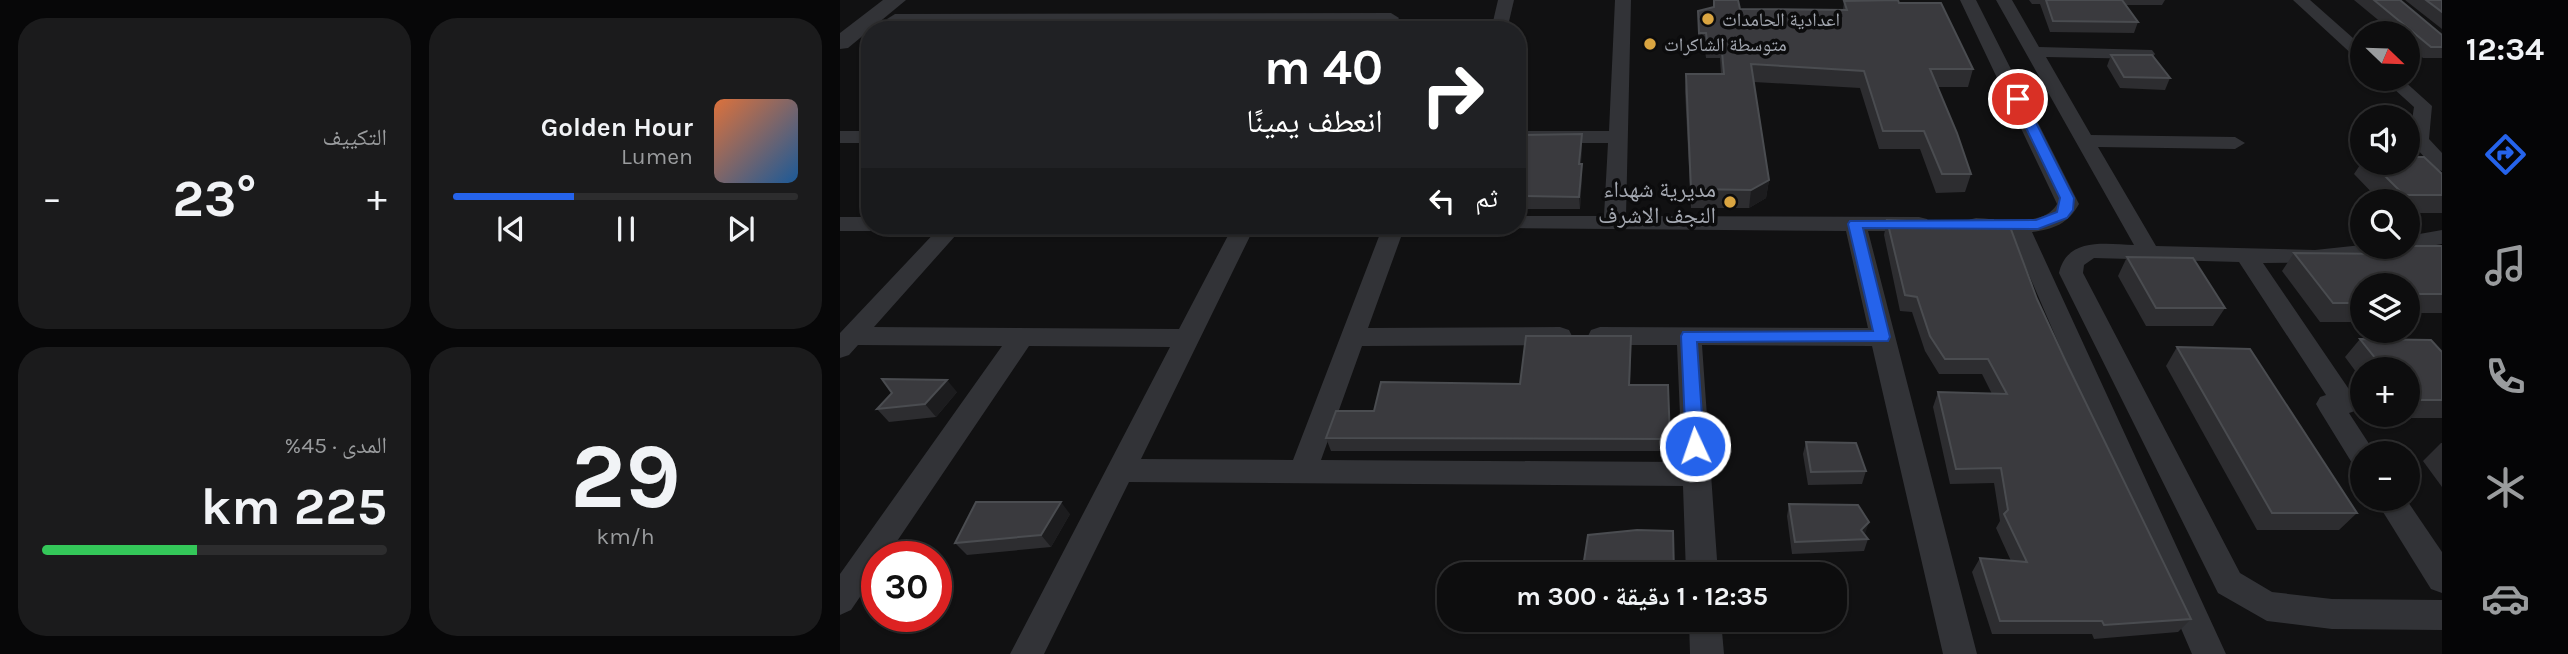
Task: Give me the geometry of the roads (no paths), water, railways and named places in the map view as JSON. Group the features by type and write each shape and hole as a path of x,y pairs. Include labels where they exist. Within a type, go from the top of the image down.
{"street":[{"path":"890,16 919,0"},
{"path":"1249,17 1261,0"},
{"path":"1389,21 1399,0"},
{"path":"1501,21 1506,0"},
{"path":"1615,223 1623,0"},
{"path":"1526,223 2038,225 2056,219 2066,210 2067,198 1968,0"},
{"path":"2004,0 2149,253"},
{"path":"2301,0 2350,43"},
{"path":"890,16 1249,17 1328,21"},
{"path":"1137,21 1141,16"},
{"path":"1015,21 1018,18"},
{"path":"840,43 861,32"},
{"path":"840,63 861,46"},
{"path":"2034,52 2146,54"},
{"path":"2406,91 2423,106 2420,116"},
{"path":"2420,119 2442,119"},
{"path":"840,137 861,137"},
{"path":"1526,137 1617,137"},
{"path":"2085,141 2235,143"},
{"path":"2420,141 2442,165"},
{"path":"840,224 861,224"},
{"path":"1855,224 1960,654"},
{"path":"2018,225 2209,654"},
{"path":"846,342 945,235"},
{"path":"1027,654 1239,235"},
{"path":"1303,471 1391,235"},
{"path":"2420,241 2442,237"},
{"path":"2350,254 2089,251 2073,262 2071,273 2229,583 2267,606 2332,614 2442,615"},
{"path":"2246,255 2346,404 2329,404 2352,441"},
{"path":"846,342 1023,335 1187,338"},
{"path":"840,600 1023,335"},
{"path":"1689,336 1701,562"},
{"path":"1354,337 1882,337"},
{"path":"1119,470 1696,474"},
{"path":"2398,511 2442,579"},
{"path":"1705,632 1707,654"}],"place":[{"name":"اعدادية الحامدات","path":"1708,19"},
{"name":"متوسطة الشاكرات","path":"1650,44"},
{"name":"مديرية شهداء النجف الاشرف","path":"1730,202"}]}
